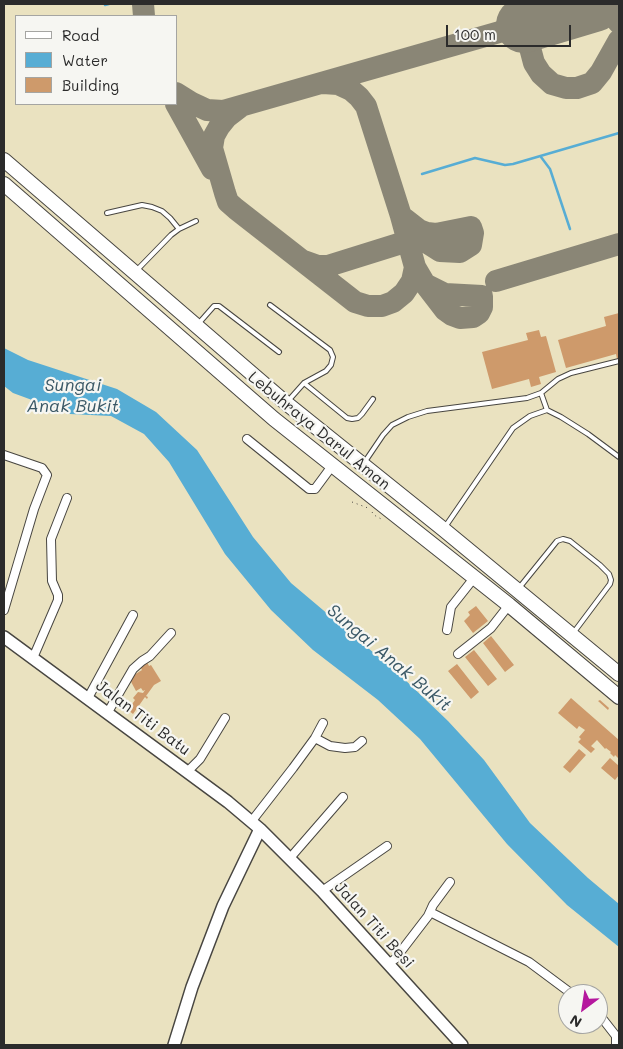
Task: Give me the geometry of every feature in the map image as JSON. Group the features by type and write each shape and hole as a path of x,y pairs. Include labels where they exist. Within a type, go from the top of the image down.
{"highway":[{"name":"Lebuhraya Darul Aman","path":"4,160 286,403 619,674"},
{"name":"Lebuhraya Darul Aman","path":"4,184 274,419 509,605 619,697"},
{"path":"123,287 135,273"},
{"path":"274,419 286,403"}],"main road":[{"name":"Jalan Titi Batu","path":"4,637 108,712 256,825"},
{"name":"Jalan Titi Besi","path":"256,825 322,891 462,1045"},
{"path":"174,1045 192,987 256,825"}],"street":[{"path":"247,439 309,489 315,489 332,466"},
{"path":"4,455 42,468 47,475 34,509 4,610"},
{"path":"33,658 58,600 58,595 52,581 51,540 67,498"},
{"path":"447,630 451,606 474,578"},
{"path":"458,654 491,628 509,605"},
{"path":"88,698 133,615"},
{"path":"108,712 133,669 150,656 171,633"},
{"path":"187,772 200,759 225,718"},
{"path":"256,825 315,738 323,722"},
{"path":"315,738 330,746 345,748 356,747 362,741"},
{"path":"290,858 343,797"},
{"path":"322,891 387,846"},
{"path":"388,964 395,959 450,882"},
{"path":"430,912 529,962 559,984"},
{"path":"608,1026 616,1036 616,1045"}],"lane":[{"path":"108,213 142,205 152,207 162,211 179,229"},
{"path":"135,273 179,229 196,221"},
{"path":"270,305 330,350 333,357 331,365 320,376 304,383 286,403"},
{"path":"196,326 214,306 219,306 279,352"},
{"path":"363,465 392,425 408,417 427,411 527,398 541,393 558,379 571,373 619,361"},
{"path":"304,383 347,418 358,418 373,398"},
{"path":"541,393 547,410 581,429 619,457"},
{"path":"443,529 513,428 530,416 547,410"},
{"path":"518,590 557,541 563,539 570,541 600,565 609,574 610,584 573,635"}],"path":[{"path":"352,502 371,510 374,515 386,522"}],"water":[{"name":"Sungai Anak Bukit","path":"4,348 28,360 117,389 156,412 197,450 253,537 291,583 400,675 448,721 484,760 530,823 588,878 619,904 619,947 567,905 507,844 420,739 378,700 313,650 271,610 225,554 169,462 144,434 111,416 70,414 13,393 4,386"}],"building":[{"path":"619,313 619,358 617,359 616,354 566,368 558,340 606,326 604,317"},
{"path":"539,330 541,337 546,336 556,372 539,377 541,384 531,387 529,379 492,389 482,352 528,340 526,333"},
{"path":"476,606 488,621 473,633 464,621 470,615 468,612"},
{"path":"491,636 514,665 505,672 483,643"},
{"path":"474,650 497,679 488,686 465,657"},
{"path":"147,662 161,681 154,685 146,696 148,697 147,699 145,697 133,714 128,710 135,700 133,698 138,692 143,693 145,690 143,691 141,688 136,691 129,678 142,670 140,666"},
{"path":"457,664 479,692 471,699 448,671"},
{"path":"571,698 619,740 619,759 615,755 614,757 597,740 591,746 595,749 591,753 578,742 581,739 579,737 585,730 579,726 577,729 558,713"},
{"path":"600,700 609,708 608,710 598,701"},
{"path":"579,749 586,755 570,773 563,767"},
{"path":"610,758 619,766 619,775 615,780 601,768"}],"waterway":[{"path":"105,5 109,4"},
{"path":"422,174 475,158 505,165 513,164 619,133"},
{"path":"541,157 550,169 570,229"}],"taxiway":[{"path":"143,4 144,15"},
{"path":"584,7 600,6 609,11 619,23"},
{"path":"178,94 207,110 223,111 524,25 534,63 541,74 552,84 566,88 577,88 592,83 601,72 619,40"},
{"path":"323,83 338,84 351,90 366,106 415,267 425,284 445,310 452,315 460,318 473,317 479,313 482,307 482,296 445,294 425,284"},
{"path":"177,105 212,169"},
{"path":"240,107 227,117 219,127 214,136 212,148 228,202 355,302 368,306 382,306 393,302 404,293 412,281 415,267"},
{"path":"401,216 419,230 427,233 436,234 471,227 473,233 471,245 460,252 440,251 429,244 401,216"},
{"path":"304,261 318,266 328,266 408,241 422,240"},
{"path":"496,281 619,244"}],"runway":[{"path":"524,25 594,4"}]}
